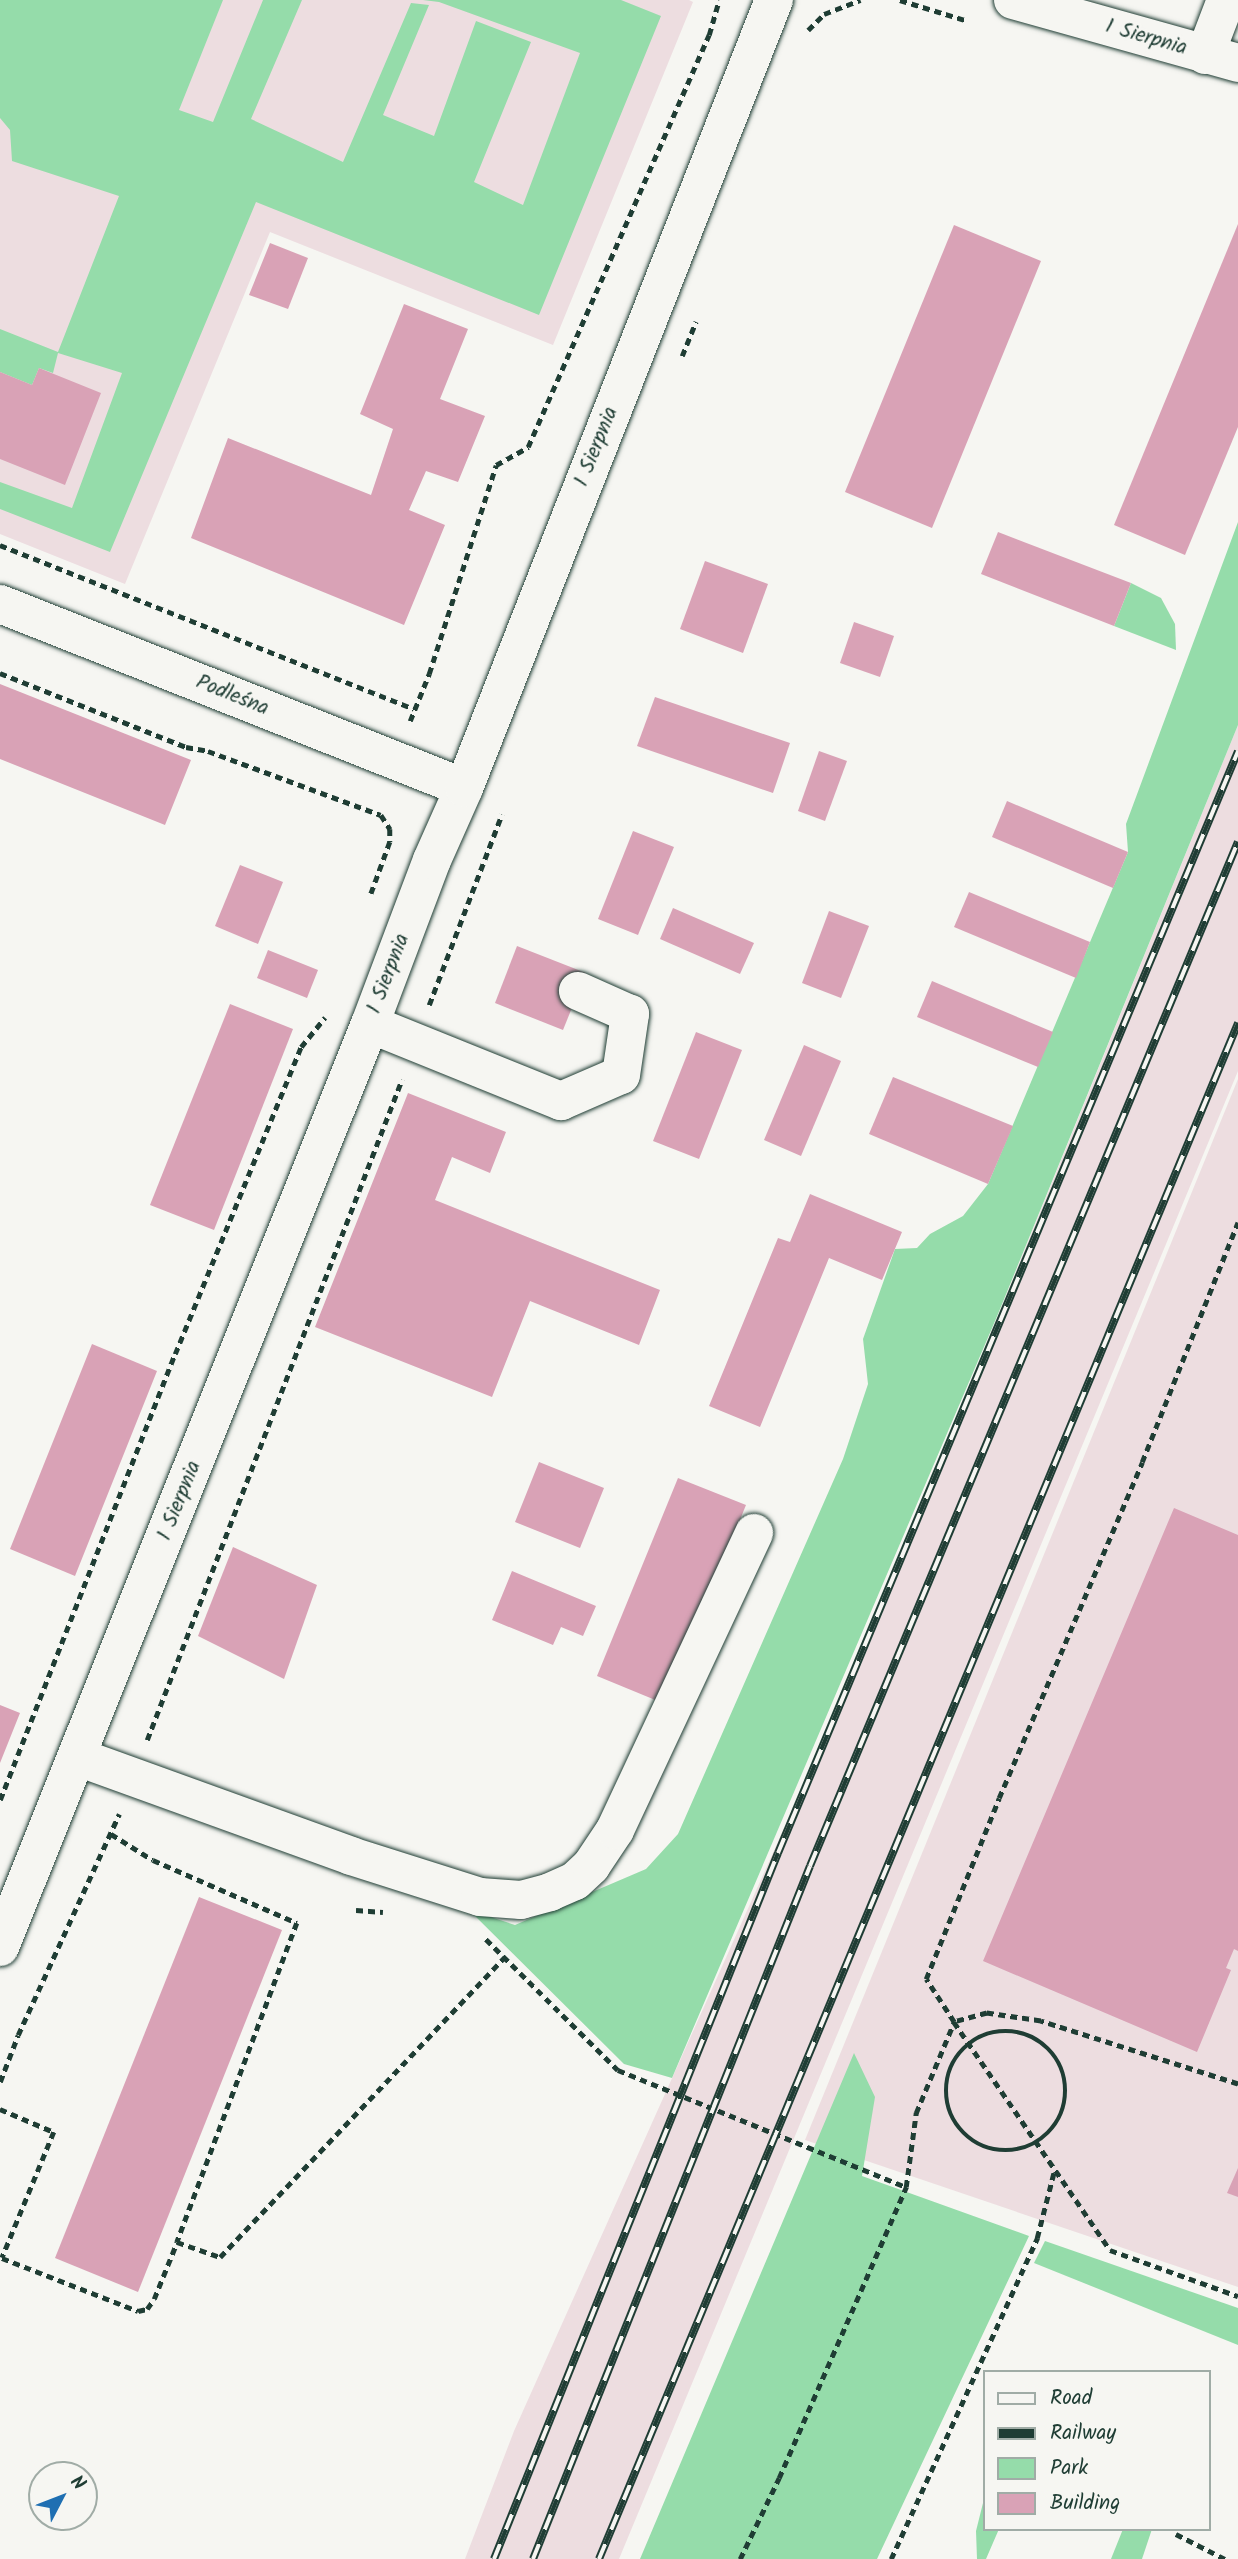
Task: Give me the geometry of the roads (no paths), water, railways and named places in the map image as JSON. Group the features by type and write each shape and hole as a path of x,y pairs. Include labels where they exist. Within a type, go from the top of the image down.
{"street":[{"name":"1 Sierpnia","path":"0,1947 370,1024 432,860 464,788 774,0"},
{"name":"1 Sierpnia","path":"1013,0 1222,59"},
{"path":"1222,59 1226,0"},
{"name":"Podleśna","path":"0,604 464,788"},
{"path":"370,1024 561,1101 621,1075 630,1014 578,991"},
{"path":"78,1757 351,1856 480,1897 521,1900 550,1892 575,1881 591,1866 615,1830 754,1533"}],"railway":[{"path":"494,2559 778,1853 1238,751"},
{"path":"533,2559 810,1866 1238,842"},
{"path":"599,2559 1238,1023"}]}
